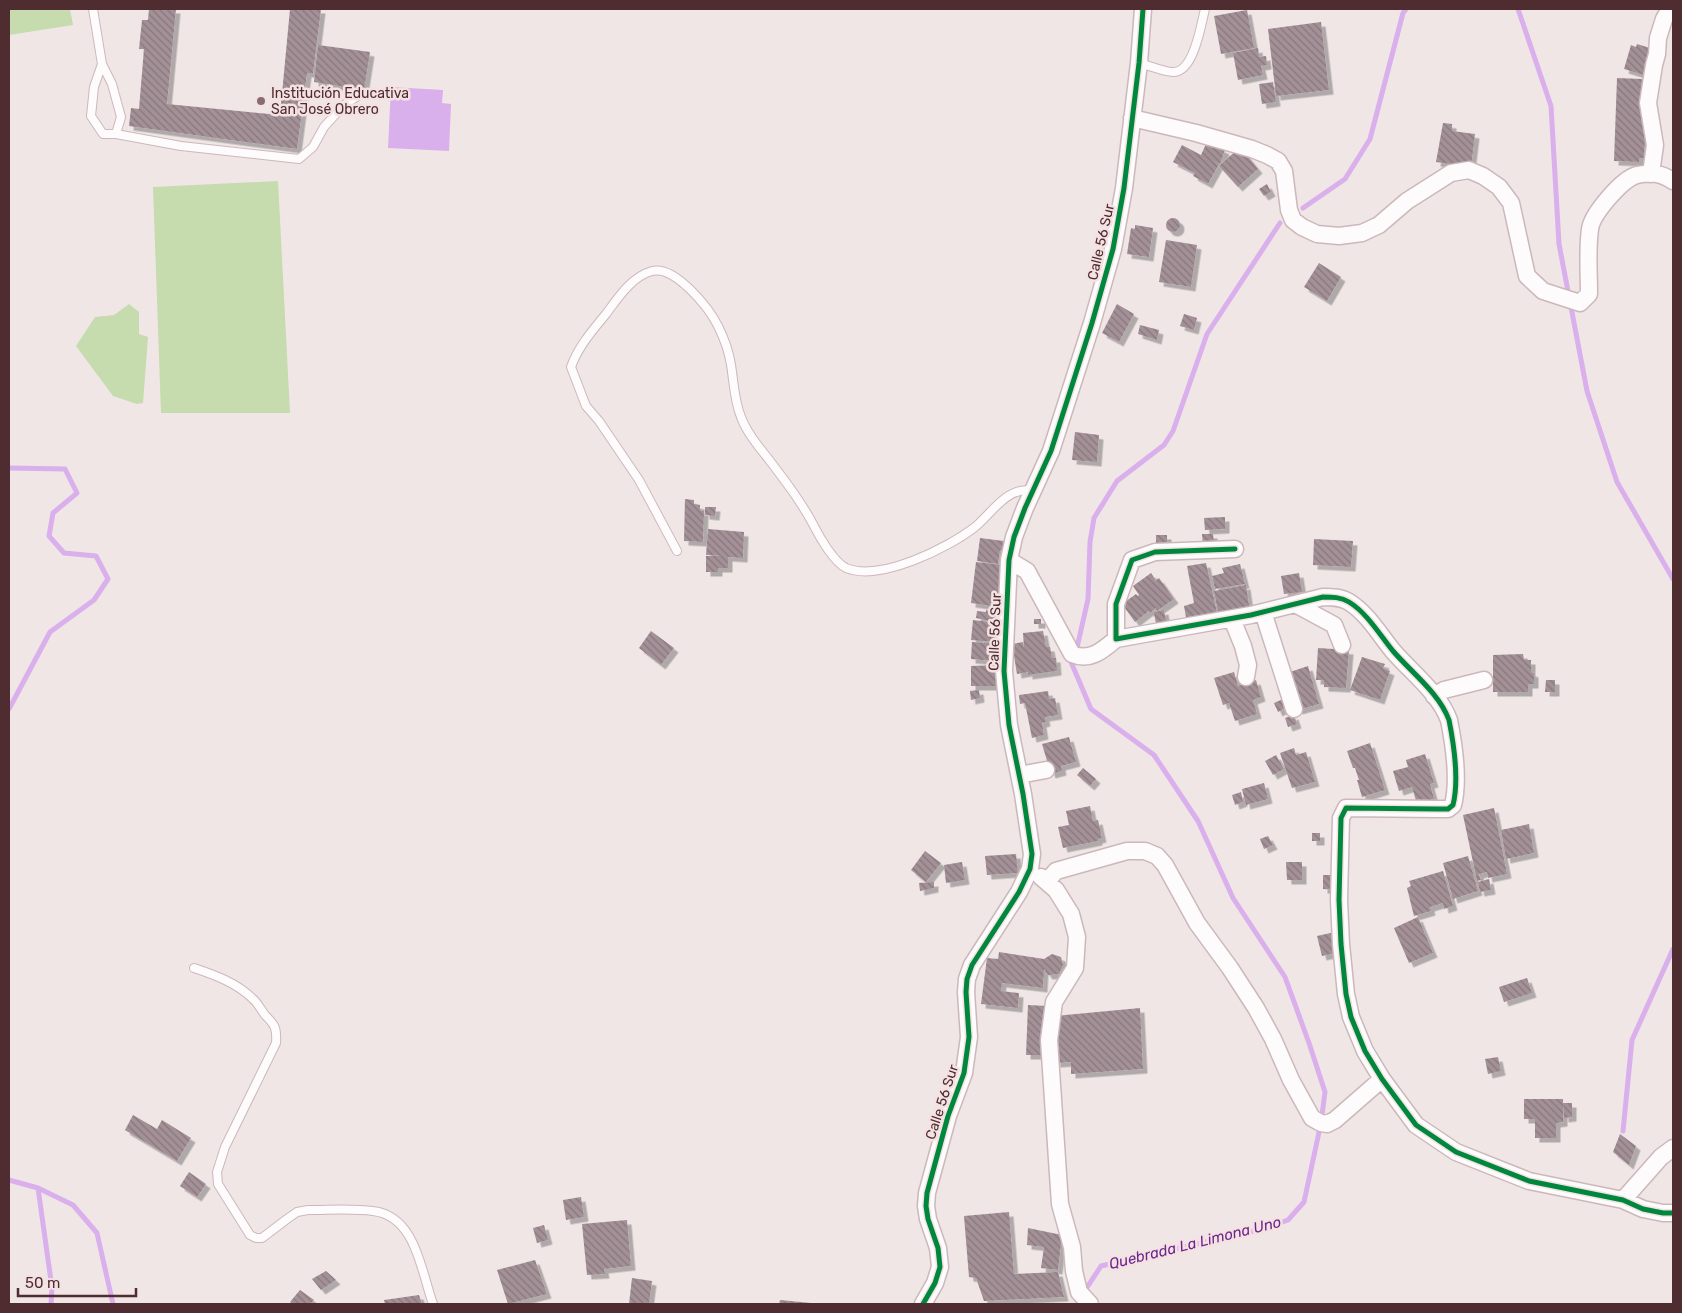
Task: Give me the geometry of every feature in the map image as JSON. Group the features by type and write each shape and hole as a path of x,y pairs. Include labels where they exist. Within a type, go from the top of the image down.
{"street":[{"name":"Calle 56 Sur","path":"923,1304 935,1282 940,1267 938,1248 928,1219 927,1193 948,1116 964,1073 969,1037 967,979 972,965 1019,892 1030,868 1032,854 1009,725 1004,671 1009,560 1014,537 1051,452 1092,323 1113,249 1128,210 1132,118 1140,63 1140,9"},
{"path":"1651,174 1655,145 1648,103 1658,38 1670,9"},
{"path":"1132,118 1252,149 1278,161 1284,171 1289,210 1293,220 1302,227 1317,234 1339,236 1362,233 1379,225 1407,201 1451,173 1469,170 1483,176 1499,187 1511,203 1527,276 1543,291 1580,303 1589,294 1590,227 1594,216 1614,191 1636,176 1662,174 1673,181"},
{"path":"1116,639 1116,604 1132,560 1155,552 1235,549"},
{"path":"1009,560 1027,571 1072,654 1077,656 1088,657 1099,653 1116,639 1232,619 1323,597 1332,597 1350,602 1365,616 1446,712 1452,731 1455,774 1455,796 1453,805 1448,808 1346,808 1343,813 1340,827 1339,900 1341,944 1346,994 1351,1017 1365,1051 1416,1125 1456,1152 1529,1181 1623,1200 1643,1209 1673,1213"},
{"path":"1295,604 1334,625 1342,645"},
{"path":"1263,612 1294,709"},
{"path":"1232,619 1243,646 1248,666 1246,677"},
{"path":"1434,696 1444,690 1484,680"},
{"path":"1019,775 1046,770"},
{"path":"1048,883 1056,871 1127,851 1145,850 1157,856 1166,865 1197,923 1256,1008 1312,1118 1327,1124 1335,1120 1382,1078"},
{"path":"1030,868 1056,890 1071,914 1078,937 1075,968 1054,1002 1050,1040 1060,1204 1072,1247 1078,1292 1090,1304"},
{"path":"1623,1200 1661,1157 1673,1148"}],"lane":[{"path":"92,9 102,64 112,84 121,117 116,134"},
{"path":"1140,63 1173,72 1182,69 1192,56 1205,9"},
{"path":"102,64 94,87 91,116 103,134 116,134 181,146 299,159 313,147 324,127 344,104 361,94"},
{"path":"677,551 639,480 599,421 586,406 570,367 576,352 627,286 652,271 661,271 680,280 706,307 718,325 726,345 737,408 742,419 755,442 804,506 830,553 844,567 857,570 882,569 928,555 969,531 1014,492 1024,489 1033,491"},
{"path":"194,968 228,981 242,990 254,999 275,1027 276,1042 225,1147 217,1172 218,1184 250,1235 262,1238 297,1212 308,1210 374,1211 392,1216 404,1226 413,1242 433,1304"}],"green space":[{"path":"9,9 70,9 73,25 9,35"},
{"path":"278,181 290,413 161,413 153,187"},
{"path":"129,304 139,312 139,334 148,337 143,403 137,404 113,396 76,346 95,317 114,315"}],"shaded area":[{"path":"391,87 443,90 442,103 451,104 449,151 388,148"}],"building":[{"path":"149,9 176,9 167,104 280,115 290,9 321,9 313,73 307,73 297,149 129,126 131,108 139,109 144,49 139,49 142,20 148,20"},
{"path":"1247,10 1254,48 1221,54 1214,16"},
{"path":"1321,22 1329,90 1276,96 1268,29"},
{"path":"1637,44 1653,49 1647,76 1624,69 1631,45 1636,47"},
{"path":"318,45 370,52 364,90 314,82"},
{"path":"1258,48 1259,57 1266,56 1267,65 1261,66 1263,75 1238,80 1233,53"},
{"path":"1617,78 1642,79 1641,120 1646,121 1644,158 1639,158 1639,162 1614,161"},
{"path":"1273,82 1276,102 1262,104 1259,84"},
{"path":"1443,123 1452,124 1452,131 1475,134 1471,167 1436,162"},
{"path":"1207,142 1225,150 1220,164 1211,160 1219,164 1208,184 1193,176 1195,173 1173,162 1182,145 1201,155"},
{"path":"1240,147 1258,169 1238,187 1219,166"},
{"path":"1267,184 1271,192 1264,196 1259,189"},
{"path":"1170,218 1176,218 1180,225 1176,232 1170,232 1166,228 1166,222"},
{"path":"1135,225 1153,228 1149,257 1127,254 1131,228 1135,229"},
{"path":"1166,240 1197,245 1191,287 1159,282"},
{"path":"1319,263 1341,277 1327,301 1304,287"},
{"path":"1117,304 1134,314 1119,342 1102,333"},
{"path":"1184,314 1197,318 1194,330 1180,326"},
{"path":"1140,325 1159,330 1157,340 1138,334"},
{"path":"1075,432 1099,435 1097,462 1072,460"},
{"path":"685,499 694,500 694,504 700,505 700,511 704,511 703,542 684,541"},
{"path":"705,507 716,507 715,516 705,515"},
{"path":"1225,517 1225,529 1205,530 1204,518"},
{"path":"708,529 744,532 743,558 728,557 728,568 718,568 718,572 706,572 706,556 724,556 706,555"},
{"path":"1202,534 1213,534 1214,544 1203,545"},
{"path":"1156,535 1167,535 1167,545 1156,545"},
{"path":"980,538 1004,541 1003,550 1000,550 998,564 977,561"},
{"path":"1314,539 1353,541 1351,567 1313,565"},
{"path":"976,562 1002,565 998,607 971,603"},
{"path":"1206,563 1218,617 1187,623 1184,606 1194,603 1187,566"},
{"path":"1240,564 1245,584 1215,589 1212,576 1224,573 1222,568"},
{"path":"1151,573 1155,581 1159,578 1174,599 1157,611 1156,608 1150,613 1149,611 1135,622 1122,604 1136,594 1139,595 1133,586"},
{"path":"1299,573 1302,592 1284,594 1281,576"},
{"path":"1246,585 1250,612 1219,617 1214,591"},
{"path":"986,610 1000,613 998,623 976,618 977,611 986,612"},
{"path":"1164,610 1166,621 1156,624 1154,612"},
{"path":"1034,619 1041,619 1041,624 1034,624"},
{"path":"973,620 998,623 995,642 971,640"},
{"path":"651,631 674,648 661,665 639,648"},
{"path":"1043,631 1046,647 1050,647 1052,658 1056,658 1057,671 1028,675 1028,672 1017,674 1012,644 1023,642 1024,648 1023,633"},
{"path":"972,642 997,644 995,661 971,659"},
{"path":"1318,648 1349,650 1346,688 1324,687 1324,680 1316,680"},
{"path":"1523,654 1524,660 1531,660 1531,672 1534,673 1534,684 1528,684 1528,692 1493,692 1493,655"},
{"path":"1362,657 1385,664 1383,668 1390,671 1380,700 1350,690"},
{"path":"998,665 999,686 971,686 971,666"},
{"path":"1308,666 1319,704 1298,710 1287,673"},
{"path":"1234,672 1238,686 1256,680 1261,697 1253,700 1257,714 1235,721 1229,703 1223,705 1214,678"},
{"path":"1546,680 1555,680 1555,692 1545,692"},
{"path":"979,690 980,698 971,700 970,691"},
{"path":"1048,691 1049,699 1055,698 1058,715 1045,717 1046,722 1042,723 1044,735 1032,738 1025,703 1020,704 1019,695"},
{"path":"1283,699 1287,707 1278,712 1274,703"},
{"path":"1294,715 1297,724 1288,727 1285,718"},
{"path":"1069,737 1076,762 1061,766 1062,771 1051,774 1042,744"},
{"path":"1370,743 1385,790 1362,797 1357,780 1359,780 1347,751"},
{"path":"1294,748 1296,755 1306,752 1315,782 1292,788 1280,753"},
{"path":"1425,754 1434,783 1430,784 1434,799 1417,804 1412,787 1399,791 1393,771 1408,767 1406,760"},
{"path":"1276,755 1284,769 1273,775 1265,761"},
{"path":"1083,768 1096,779 1090,786 1077,775"},
{"path":"1264,783 1268,799 1246,805 1242,789"},
{"path":"1241,792 1243,802 1235,805 1232,795"},
{"path":"1090,806 1093,821 1098,820 1102,838 1098,839 1098,841 1063,848 1058,827 1069,825 1066,811"},
{"path":"1494,808 1507,874 1488,878 1487,872 1479,874 1481,880 1477,881 1463,815"},
{"path":"1529,824 1534,853 1506,859 1501,830"},
{"path":"1312,833 1320,833 1320,841 1312,841"},
{"path":"1268,836 1273,845 1264,849 1260,839"},
{"path":"925,851 941,863 926,882 911,870"},
{"path":"1016,854 1018,873 987,875 985,856"},
{"path":"1468,856 1478,891 1453,899 1443,863"},
{"path":"962,862 965,880 946,883 944,865"},
{"path":"1286,862 1302,862 1302,880 1287,880"},
{"path":"1443,871 1453,906 1444,909 1443,903 1430,907 1431,911 1414,916 1407,888 1411,886 1409,881"},
{"path":"1323,875 1338,875 1338,890 1323,889"},
{"path":"1489,879 1491,890 1480,892 1478,882"},
{"path":"934,882 934,888 920,891 919,883"},
{"path":"1418,917 1433,953 1409,963 1394,928"},
{"path":"1335,932 1340,952 1322,956 1317,936"},
{"path":"999,952 1044,959 1052,954 1061,957 1063,965 1059,974 1048,975 1044,969 1043,988 1002,983 1001,991 1019,993 1018,1008 981,1004 987,958 998,959"},
{"path":"1527,978 1532,993 1504,1002 1499,987"},
{"path":"1028,1005 1047,1006 1045,1055 1026,1055"},
{"path":"1140,1008 1143,1069 1071,1074 1071,1062 1056,1063 1055,1016"},
{"path":"1498,1057 1501,1071 1488,1074 1485,1059"},
{"path":"1524,1099 1563,1099 1563,1122 1556,1123 1556,1138 1535,1138 1535,1119 1524,1119"},
{"path":"1563,1103 1572,1103 1572,1117 1564,1118"},
{"path":"133,1115 157,1129 162,1120 191,1138 177,1161 125,1130"},
{"path":"1620,1134 1636,1146 1629,1165 1613,1152"},
{"path":"189,1172 206,1184 197,1197 180,1186"},
{"path":"581,1197 584,1217 566,1220 563,1200"},
{"path":"1009,1212 1014,1274 1058,1272 1064,1297 984,1301 976,1278 969,1277 964,1216"},
{"path":"627,1220 631,1266 604,1269 605,1274 587,1275 582,1224"},
{"path":"544,1225 548,1240 537,1243 533,1228"},
{"path":"1028,1228 1062,1235 1058,1270 1041,1268 1044,1247 1027,1245"},
{"path":"535,1260 547,1294 508,1304 497,1270"},
{"path":"326,1271 336,1280 321,1290 312,1279"},
{"path":"632,1278 652,1281 649,1304 629,1304"},
{"path":"300,1290 314,1300 310,1304 293,1304 290,1302"},
{"path":"419,1295 422,1304 385,1304 384,1300"},
{"path":"780,1300 811,1303 811,1304 779,1304"}],"waterway":[{"name":"Quebrada La Limona Uno","path":"1303,208 1345,179 1370,139 1403,13 1406,9"},
{"path":"1518,9 1551,106 1559,244 1587,391 1617,482 1673,579"},
{"name":"Quebrada La Limona Uno","path":"1076,652 1088,599 1090,542 1094,518 1117,481 1164,445 1173,431 1207,334 1280,223"},
{"path":"9,468 65,469 77,493 53,513 49,536 64,553 96,556 108,579 94,600 50,632 9,709"},
{"name":"Quebrada La Limona Uno","path":"1071,662 1091,709 1154,755 1198,821 1233,898 1285,977 1325,1092 1321,1123 1304,1202 1288,1220 1266,1228 1101,1266 1084,1292"},
{"path":"1623,1131 1632,1040 1673,949"},
{"path":"9,1180 38,1188 73,1205 97,1233 113,1304"},
{"path":"38,1188 52,1288 51,1304"}],"cycle path":[{"path":"923,1304 935,1283 940,1267 938,1248 928,1219 927,1193 948,1116 964,1073 969,1037 967,979 972,965 1019,892 1030,869 1032,854 1023,794 1009,725 1004,671 1009,560 1014,537 1025,508 1051,451 1092,323 1113,249 1124,188 1139,63 1143,9"},
{"path":"1235,549 1155,552 1132,560 1116,604 1116,639 1251,615 1323,597 1340,598 1356,607 1367,618 1393,651 1432,692 1445,710 1449,720 1456,774 1453,805 1448,809 1346,808 1341,818 1339,900 1346,994 1351,1017 1365,1051 1382,1079 1416,1125 1456,1152 1529,1181 1623,1200 1643,1209 1673,1213"}],"place":[{"name":"Institución Educativa San José Obrero","path":"261,101"}]}
